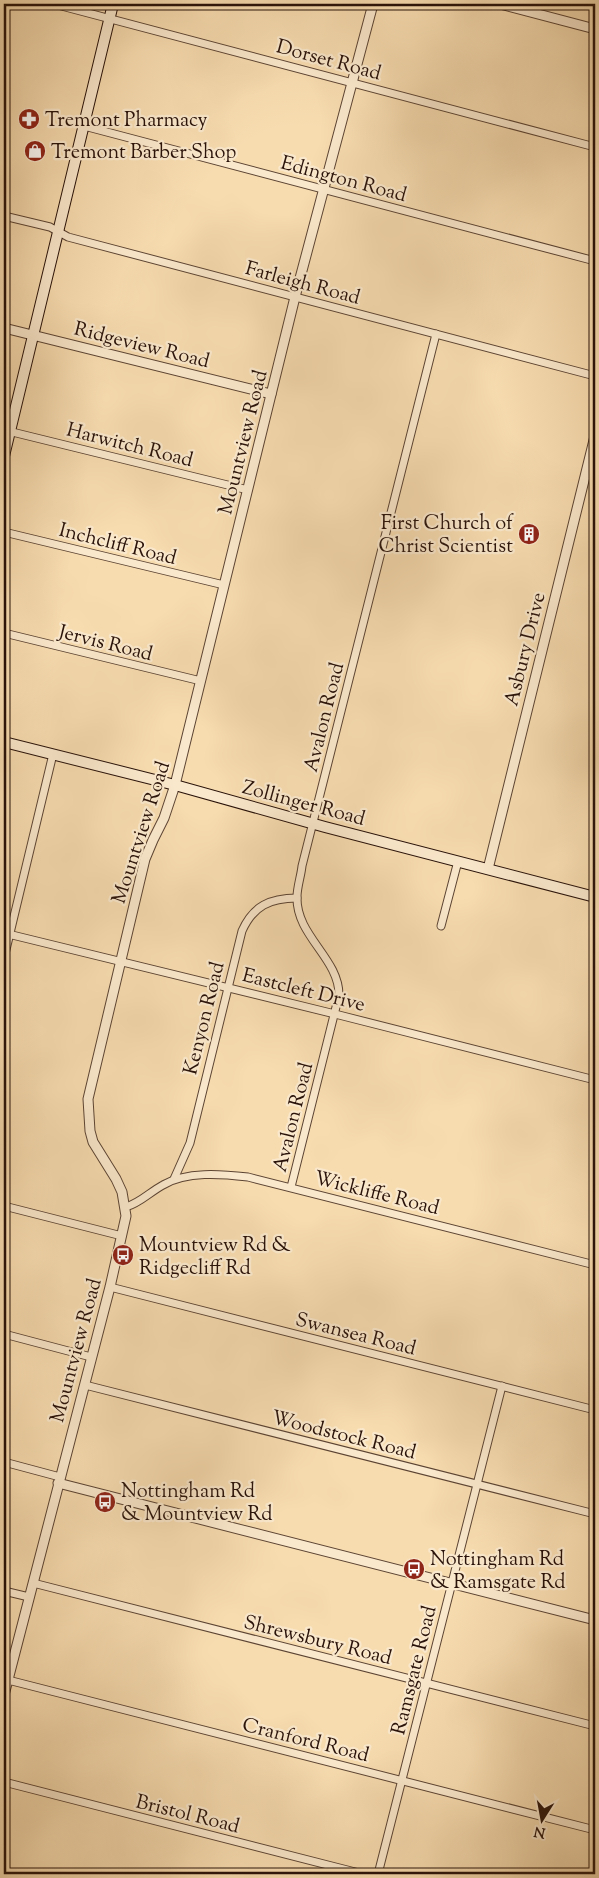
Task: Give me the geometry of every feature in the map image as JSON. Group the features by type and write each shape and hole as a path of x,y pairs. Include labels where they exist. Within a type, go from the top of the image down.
{"main road":[{"path":"4,456 7,431 34,336 113,4"},
{"name":"Zollinger Road","path":"4,742 175,785 313,824 595,897"}],"street":[{"name":"Dorset Road","path":"54,4 595,147"},
{"name":"Mountview Road","path":"4,1695 110,1287 126,1216 126,1207 116,1179 94,1142 90,1131 87,1108 145,859 164,818 175,785 295,297 373,4"},
{"path":"500,4 595,29"},
{"name":"Edington Road","path":"84,126 595,262"},
{"name":"Farleigh Road","path":"4,216 50,227 68,237 595,376"},
{"name":"Ridgeview Road","path":"4,328 272,394"},
{"name":"Avalon Road","path":"292,1187 339,995 338,978 306,929 301,918 297,898 302,866 436,334"},
{"name":"Harwitch Road","path":"7,431 248,490"},
{"name":"Asbury Drive","path":"488,869 595,436"},
{"name":"Inchcliff Road","path":"4,532 224,585"},
{"name":"Jervis Road","path":"4,633 201,681"},
{"path":"4,958 7,934 53,754"},
{"path":"441,926 458,861"},
{"name":"Kenyon Road","path":"174,1179 190,1143 242,931 253,913 261,906 274,900 297,898"},
{"name":"Eastcleft Drive","path":"7,934 228,987 595,1080"},
{"name":"Wickliffe Road","path":"126,1207 139,1202 174,1179 195,1176 234,1175 292,1187 595,1265"},
{"path":"4,1206 122,1236"},
{"name":"Swansea Road","path":"110,1287 595,1410"},
{"path":"4,1334 92,1357"},
{"name":"Woodstock Road","path":"85,1385 595,1514"},
{"name":"Ramsgate Road","path":"378,1874 502,1386"},
{"path":"4,1462 59,1480 595,1620"},
{"name":"Shrewsbury Road","path":"33,1583 595,1726"},
{"path":"4,1591 29,1597"},
{"name":"Cranford Road","path":"8,1680 595,1830"},
{"name":"Bristol Road","path":"4,1782 364,1874"}],"place":[{"name":"Tremont Pharmacy","path":"29,119"},
{"name":"Tremont Barber Shop","path":"35,151"},
{"name":"First Church of Christ Scientist","path":"529,534"},
{"name":"Mountview Rd & Ridgecliff Rd","path":"123,1255"},
{"name":"Nottingham Rd & Mountview Rd","path":"105,1502"},
{"name":"Nottingham Rd & Ramsgate Rd","path":"414,1569"}]}
